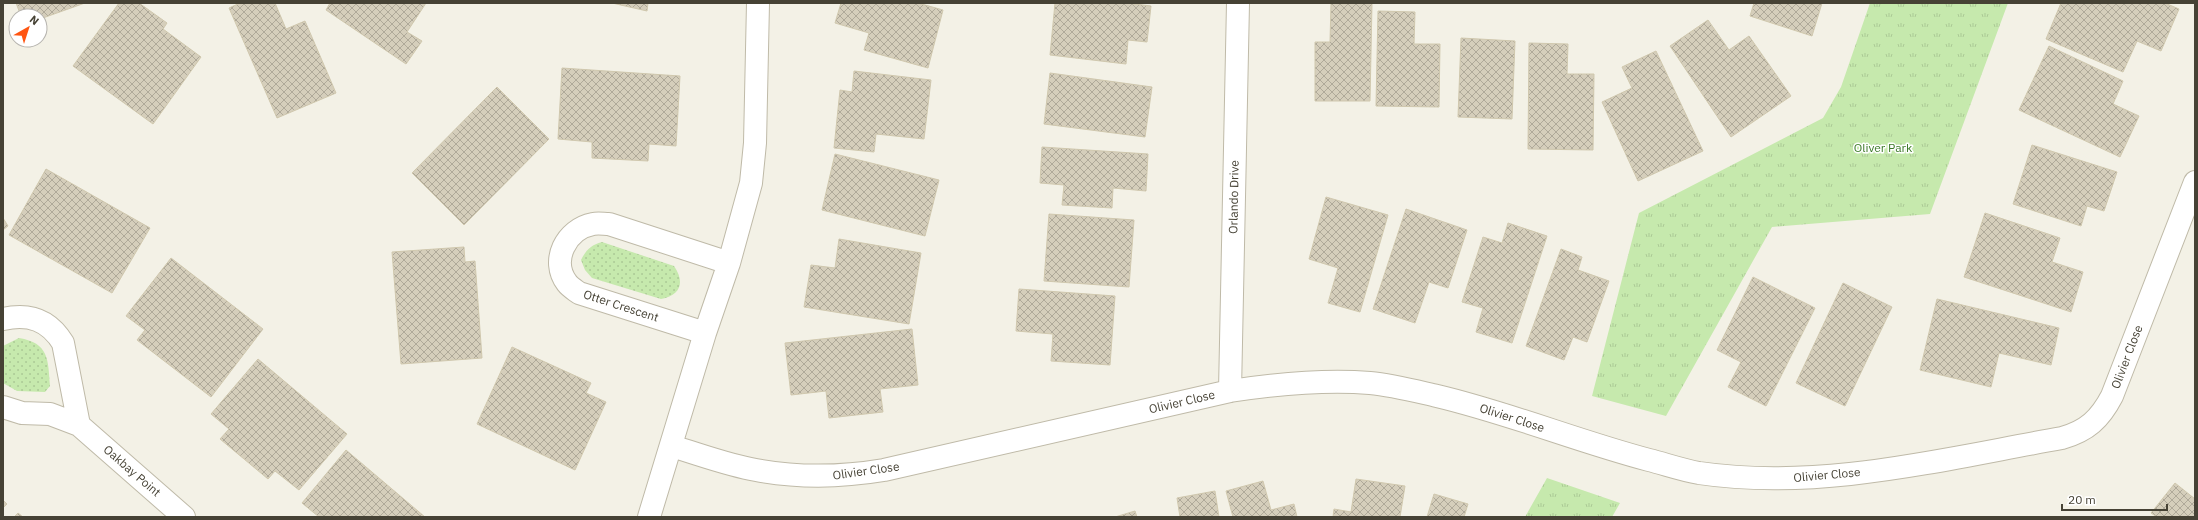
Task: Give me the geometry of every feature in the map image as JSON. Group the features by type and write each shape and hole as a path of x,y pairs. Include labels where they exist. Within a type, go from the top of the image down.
{"street":[{"path":"649,517 705,333 729,264 751,183 755,143 758,3"},
{"name":"Orlando Drive","path":"1230,391 1238,3"},
{"name":"Olivier Close","path":"671,446 756,470 792,475 857,474 884,470 1230,391 1275,384 1317,381 1371,383 1463,402 1624,454 1696,472 1768,480 1856,473 2062,438 2082,432 2090,426 2105,409 2112,396 2195,182"},
{"name":"Otter Crescent","path":"705,333 579,293 567,284 560,271 559,257 563,246 580,230 593,224 609,224 729,264"},
{"path":"3,319 25,316 43,321 57,332 63,342 79,425"},
{"name":"Oakbay Point","path":"3,407 22,413 50,414 79,425 184,517"}],"green space":[{"name":"Oliver Park","path":"1870,3 2008,3 1930,214 1772,227 1666,416 1592,396 1639,213 1823,118 1841,87"},
{"path":"602,242 674,266 680,282 677,291 668,297 661,299 592,278 585,270 581,260 589,248"},
{"path":"19,338 29,340 36,344 45,354 49,368 50,386 45,392 17,391 3,383 3,346"},
{"path":"1547,478 1620,503 1612,517 1525,517"}],"building":[{"path":"16,3 85,3 48,16 48,8 18,8"},
{"path":"119,3 139,3 167,23 163,29 201,57 153,124 73,66"},
{"path":"240,3 275,3 286,29 305,21 336,93 277,118 229,8"},
{"path":"330,3 426,3 407,32 422,41 406,64 326,10"},
{"path":"612,3 648,3 647,11"},
{"path":"841,3 918,3 943,10 928,68 864,50 869,33 835,23"},
{"path":"1055,3 1127,3 1151,6 1147,42 1128,40 1126,64 1050,55"},
{"path":"1331,3 1372,3 1370,101 1315,101 1315,42 1330,42"},
{"path":"1754,3 1822,3 1812,36 1750,16"},
{"path":"2061,3 2165,3 2179,9 2161,51 2137,41 2123,72 2046,39"},
{"path":"1378,11 1415,12 1414,44 1440,44 1439,107 1376,106"},
{"path":"1708,20 1729,50 1749,36 1791,96 1731,137 1670,46"},
{"path":"1461,38 1515,41 1512,119 1458,117"},
{"path":"1529,43 1568,44 1567,74 1594,74 1593,150 1528,149"},
{"path":"2049,46 2123,81 2113,104 2139,116 2120,157 2019,110"},
{"path":"1656,51 1703,151 1638,181 1602,102 1632,88 1622,67"},
{"path":"562,68 680,76 676,146 649,144 648,161 592,158 592,142 558,139"},
{"path":"854,71 931,80 924,139 876,134 874,152 834,148 840,90 852,92"},
{"path":"1050,73 1152,87 1145,137 1044,124"},
{"path":"497,87 549,139 464,225 412,173"},
{"path":"2032,145 2117,172 2104,211 2087,206 2081,226 2013,204"},
{"path":"1042,147 1148,154 1146,191 1113,188 1112,208 1062,205 1064,185 1040,183"},
{"path":"835,154 939,180 925,236 822,210"},
{"path":"46,169 150,228 112,293 9,235"},
{"path":"1326,197 1388,215 1360,312 1328,303 1338,268 1309,259"},
{"path":"1406,209 1467,230 1448,288 1429,282 1415,323 1373,309"},
{"path":"1985,213 2060,238 2052,262 2083,272 2071,312 1964,277"},
{"path":"1049,214 1134,220 1129,287 1044,281"},
{"path":"3,218 8,226 3,230"},
{"path":"1508,223 1547,236 1512,343 1476,332 1483,308 1462,302 1483,237 1502,243"},
{"path":"839,239 921,253 909,324 804,307 811,265 835,268"},
{"path":"464,247 465,262 475,261 482,358 401,364 392,252"},
{"path":"1561,249 1582,257 1578,270 1609,281 1587,342 1573,337 1564,360 1526,346"},
{"path":"171,258 263,329 211,397 137,340 145,330 126,316"},
{"path":"1753,277 1815,308 1766,406 1728,387 1741,362 1717,350"},
{"path":"1843,283 1892,307 1845,406 1796,383"},
{"path":"1019,289 1115,296 1110,365 1051,361 1053,334 1016,331"},
{"path":"1937,299 2059,328 2051,365 1999,353 1991,387 1920,370"},
{"path":"912,329 918,385 880,389 883,412 829,418 826,391 791,395 785,343"},
{"path":"512,347 591,383 586,393 606,402 575,470 477,424"},
{"path":"258,359 347,434 299,490 275,471 268,479 220,439 229,429 211,414"},
{"path":"346,450 425,517 319,517 302,503"},
{"path":"1356,479 1405,486 1400,517 1333,517 1334,509 1351,512"},
{"path":"1263,481 1271,510 1294,504 1297,517 1233,517 1226,491"},
{"path":"2175,483 2195,499 2195,517 2157,517 2151,513"},
{"path":"1215,491 1219,517 1180,517 1177,498"},
{"path":"1434,494 1468,504 1464,517 1427,517"},
{"path":"3,500 7,504 3,508"},
{"path":"1135,511 1137,517 1115,517"},
{"path":"18,513 23,517 14,517"}]}
